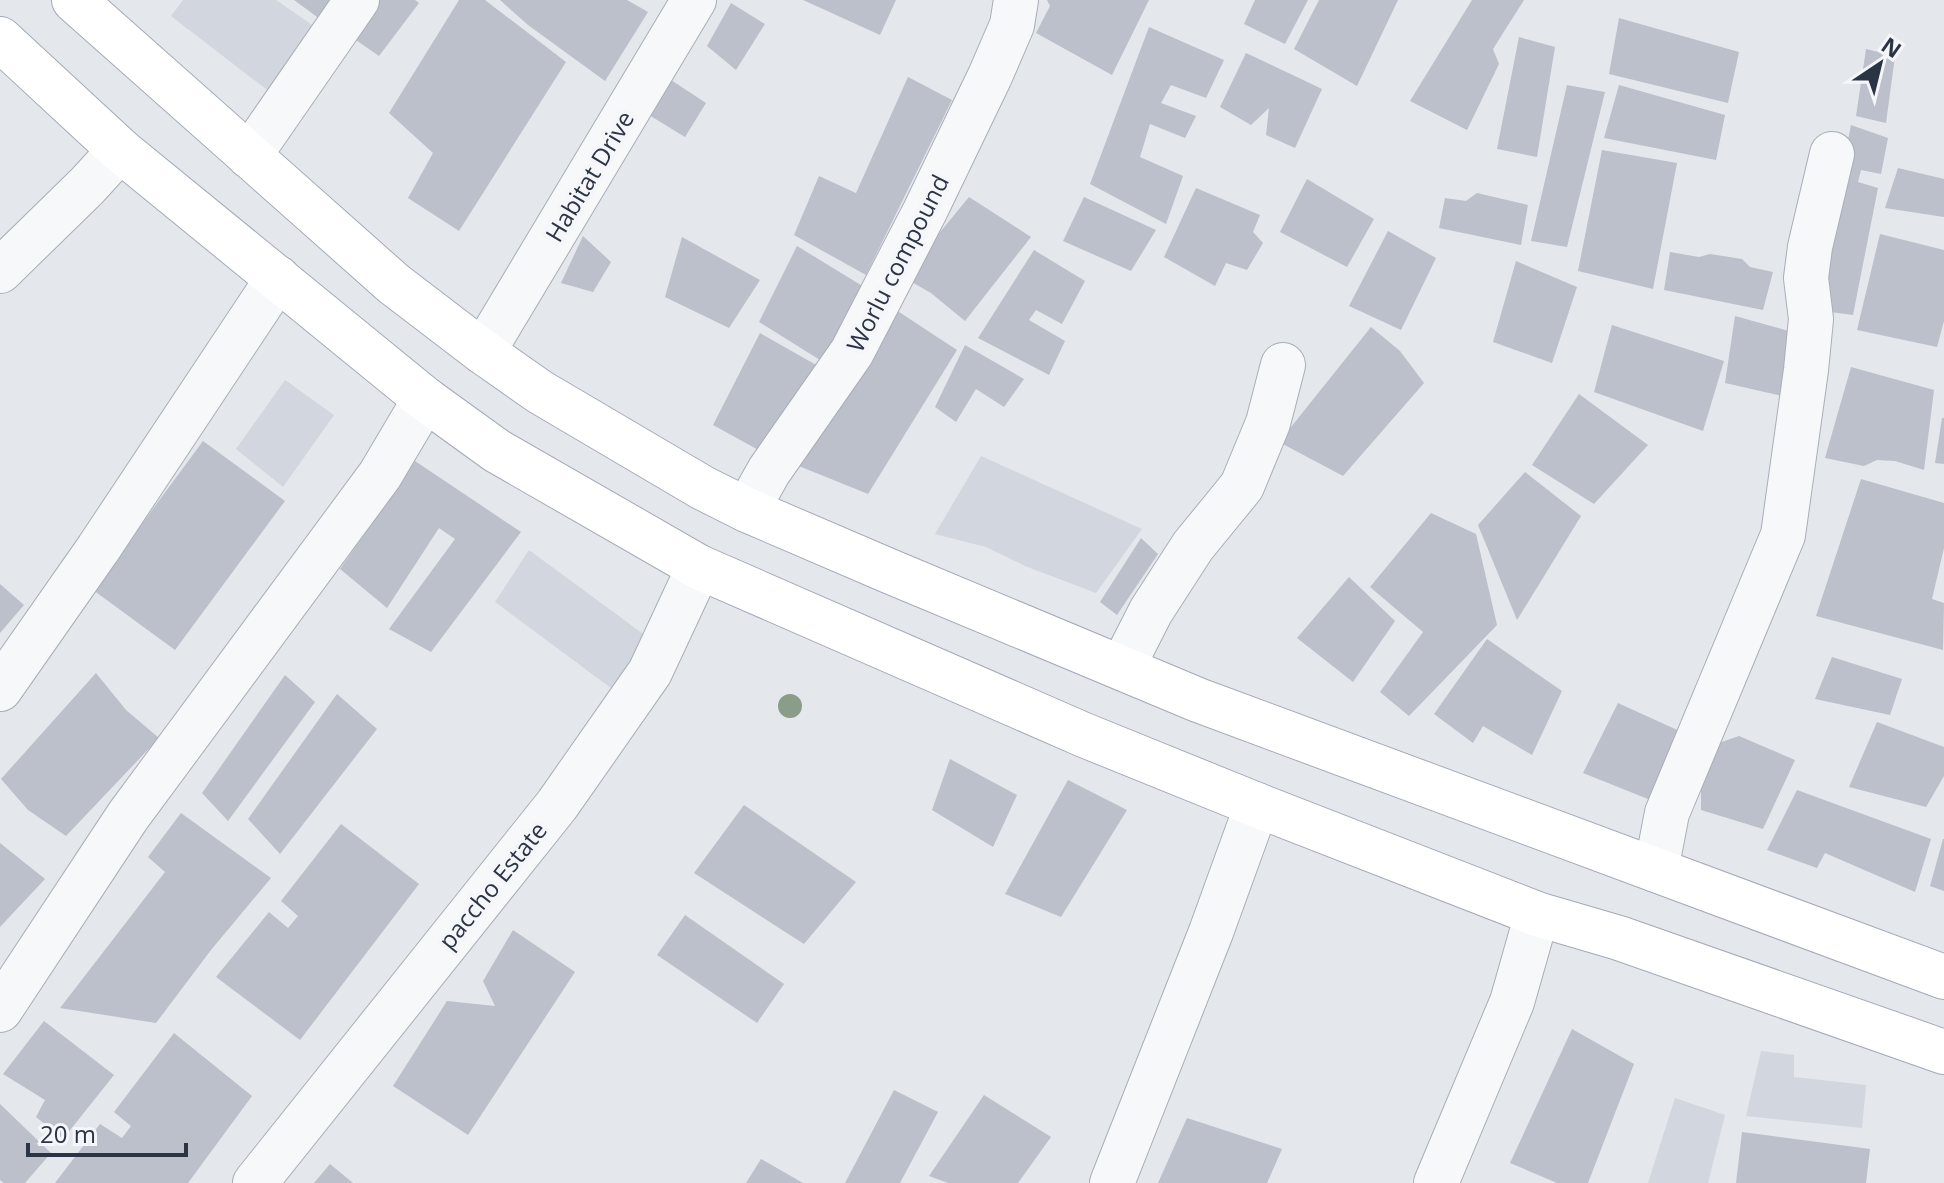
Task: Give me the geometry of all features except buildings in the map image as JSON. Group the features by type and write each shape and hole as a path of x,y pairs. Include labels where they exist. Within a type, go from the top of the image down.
{"main road":[{"path":"74,0 394,284 540,392 703,488 747,510 1198,700 1944,977"},
{"path":"0,39 120,150 425,399 497,451 699,567 1097,741 1257,805 1537,914 1619,938 1944,1052"}],"street":[{"path":"249,156 357,0"},
{"name":"Habitat Drive","path":"483,352 694,0"},
{"name":"Worlu compound","path":"747,510 769,471 852,352 990,76 1012,25 1016,0"},
{"path":"0,271 120,150"},
{"path":"1656,870 1667,813 1783,535 1811,319 1806,278 1810,247 1832,154"},
{"path":"0,689 98,549 278,278"},
{"path":"1122,668 1151,611 1193,546 1242,486 1268,423 1283,365"},
{"path":"0,1010 128,816 380,475 425,399"},
{"name":"paccho Estate","path":"255,1183 557,805 650,672 699,567"},
{"path":"1112,1183 1211,932 1257,805"},
{"path":"1436,1183 1512,1002 1537,914"}],"shaded area":[{"path":"183,0 276,0 321,31 275,96 171,16"},
{"path":"285,380 334,415 283,487 236,449"},
{"path":"981,456 1142,529 1096,593 1025,566 986,547 935,534"},
{"path":"529,550 650,639 611,688 495,602"},
{"path":"1761,1051 1794,1055 1794,1077 1866,1085 1862,1128 1746,1116"},
{"path":"1675,1098 1725,1115 1708,1183 1648,1183"}]}
